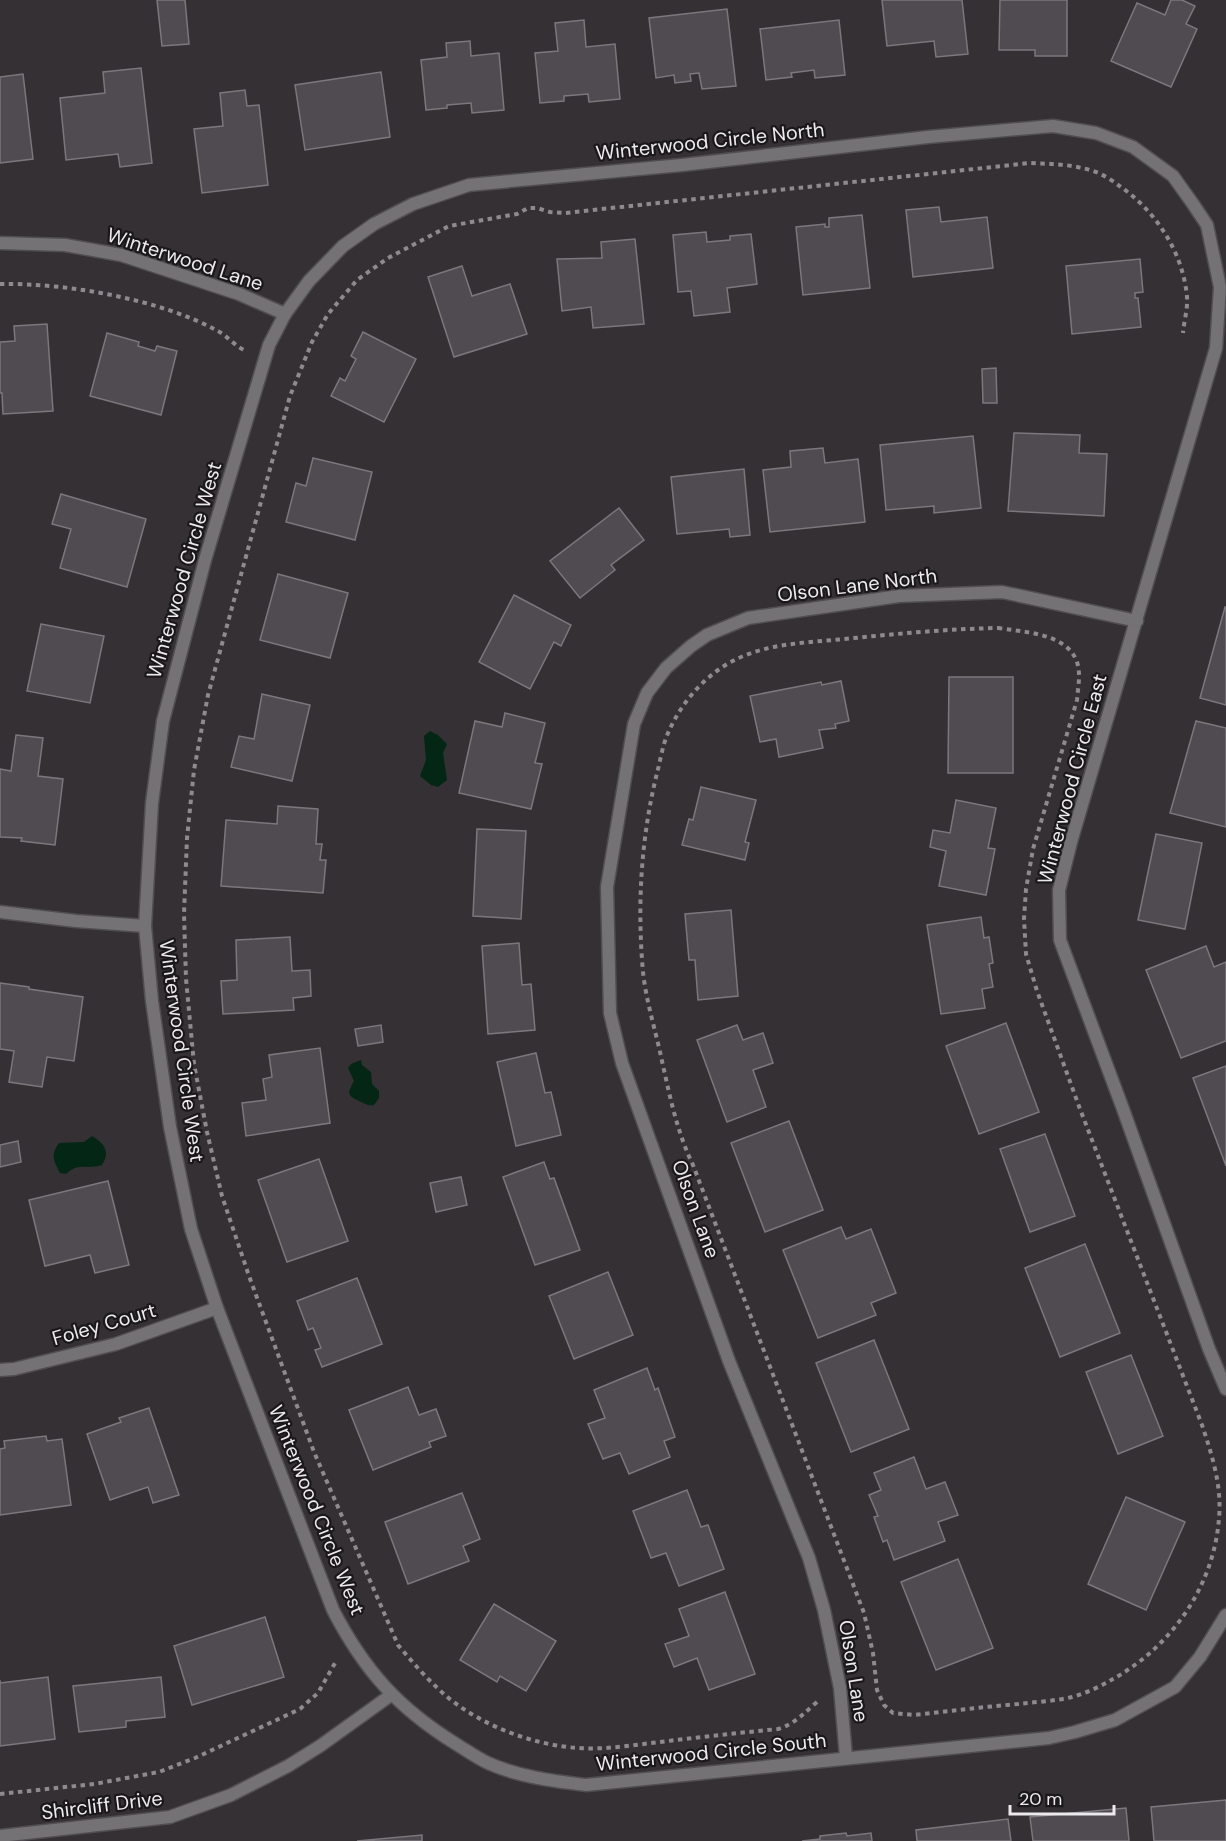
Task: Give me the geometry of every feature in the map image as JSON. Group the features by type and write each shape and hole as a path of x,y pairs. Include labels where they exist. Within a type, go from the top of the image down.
{"street":[{"name":"Winterwood Circle North","path":"285,314 309,281 329,260 343,246 374,224 413,204 469,185 1053,126 1096,133 1133,147 1173,176"},
{"name":"Winterwood Circle East","path":"1173,176 1207,225 1221,287 1216,348 1074,831 1059,890 1058,915 1060,940 1209,1349 1226,1389"},
{"name":"Winterwood Lane","path":"0,243 65,245 121,255 239,294 285,314"},
{"name":"Winterwood Circle West","path":"285,314 269,345 205,560 163,721 152,803 145,926 152,1000 170,1127 191,1229 217,1308 333,1610 350,1641 391,1695"},
{"name":"Olson Lane North","path":"666,668 707,635 748,618 899,596 1002,592 1137,621"},
{"name":"Olson Lane","path":"666,668 647,693 634,724 607,887 610,1012 622,1063 729,1361 809,1558 824,1610 840,1695 846,1757"},
{"path":"0,912 145,926"},
{"name":"Foley Court","path":"0,1370 14,1369 116,1344 217,1308"},
{"name":"Winterwood Circle South","path":"391,1695 426,1726 487,1763 535,1779 586,1785 1048,1738 1075,1732 1115,1720 1175,1687 1200,1657 1226,1615"},
{"name":"Shircliff Drive","path":"0,1836 170,1817 190,1810 231,1795 288,1766 391,1695"}],"path":[{"path":"840,1695 823,1698 800,1719 778,1729 613,1748 579,1748 550,1744 478,1718 446,1696 398,1645 314,1452 222,1196 207,1132 194,1064 186,979 184,914 187,838 194,770 208,695 290,396 312,342 328,314 357,280 388,258 449,226 517,214 528,208 565,213 1030,163 1063,164 1095,171 1114,182 1140,200 1157,220 1172,246 1183,274 1188,298 1183,333"},
{"path":"0,284 72,288 119,297 176,313 220,332 233,344 265,360"},
{"path":"998,628 1032,633 1056,641 1072,652 1077,663 1079,677 1077,700 1034,849 1026,889 1024,919 1026,954 1036,991 1214,1460 1219,1489 1219,1518 1206,1575 1193,1602 1174,1629 1131,1669 1098,1687 1072,1697 914,1715 894,1713 884,1705 876,1690 874,1664 864,1613 854,1583 685,1149 673,1112 643,974 640,910 642,860 649,807 666,739 674,721 704,680 729,663 749,653 778,646 930,631 998,628"},
{"path":"0,1794 94,1784 159,1772 195,1758 300,1709 318,1693 350,1641"}],"shaded area":[{"path":"430,731 447,744 443,753 447,780 438,787 431,785 420,776 426,760 424,736"},
{"path":"361,1060 362,1065 371,1072 372,1084 379,1091 379,1098 374,1105 365,1104 349,1094 354,1081 348,1068 351,1064"},
{"path":"92,1136 105,1148 106,1156 102,1165 79,1167 66,1174 60,1173 54,1158 59,1143 84,1142"}],"building":[{"path":"157,0 185,0 189,44 162,46"},
{"path":"882,0 962,0 968,54 936,57 934,41 887,46"},
{"path":"1000,0 1067,0 1067,56 1035,56 1035,50 999,50"},
{"path":"1171,0 1182,0 1195,6 1186,24 1197,29 1171,87 1111,61 1137,3 1165,15"},
{"path":"727,9 736,86 702,89 699,73 690,74 691,81 675,83 674,75 656,78 649,18"},
{"path":"584,20 586,47 615,44 620,99 589,102 588,94 564,96 564,101 540,103 535,53 558,51 555,23"},
{"path":"839,20 845,75 815,78 814,70 791,73 792,77 766,80 760,29"},
{"path":"470,41 471,56 499,53 504,110 472,113 471,103 426,110 421,60 447,57 446,43"},
{"path":"141,68 152,163 120,167 118,154 66,160 60,98 105,93 103,72"},
{"path":"381,72 390,137 305,150 295,85"},
{"path":"23,74 33,159 0,163 0,77"},
{"path":"245,90 247,106 259,105 268,185 202,193 194,129 223,126 220,93"},
{"path":"939,207 941,222 987,217 993,268 913,277 906,210"},
{"path":"862,215 870,288 803,295 796,227 825,224 825,227 829,227 829,218"},
{"path":"706,232 707,242 730,240 730,236 751,234 757,284 727,288 730,312 694,316 691,291 678,292 673,235"},
{"path":"635,239 644,324 593,328 591,307 562,311 557,259 602,258 601,242"},
{"path":"1140,259 1143,292 1135,293 1135,298 1138,298 1141,327 1072,334 1066,266"},
{"path":"462,266 472,296 510,284 527,334 454,357 428,277"},
{"path":"47,324 53,411 3,414 2,393 0,393 0,342 15,341 14,326"},
{"path":"363,332 416,359 384,422 331,396 340,378 345,381 356,359 351,356"},
{"path":"107,333 139,342 138,346 155,351 157,346 177,351 161,415 90,396"},
{"path":"996,368 997,403 983,403 982,369"},
{"path":"1014,433 1080,435 1079,453 1107,454 1104,516 1008,511"},
{"path":"973,436 981,508 934,513 934,506 886,510 880,445"},
{"path":"823,448 825,463 858,459 865,522 770,532 763,470 791,467 790,451"},
{"path":"313,458 372,472 355,540 286,522 296,483 306,486"},
{"path":"744,469 750,535 730,537 729,529 677,534 671,477"},
{"path":"61,494 146,519 127,587 60,568 71,529 52,524"},
{"path":"619,508 644,540 611,565 615,570 580,598 550,561"},
{"path":"278,574 348,593 330,658 260,640"},
{"path":"514,595 571,625 561,646 554,642 530,689 479,662"},
{"path":"1226,607 1226,705 1200,698"},
{"path":"41,624 104,636 90,703 27,691"},
{"path":"949,677 1013,677 1013,773 948,773"},
{"path":"841,681 849,721 835,724 836,728 819,730 823,748 779,757 776,739 760,742 750,696 821,682 822,685"},
{"path":"262,694 310,705 292,781 231,767 239,736 254,739"},
{"path":"505,713 545,723 535,763 542,764 531,809 459,793 475,721 502,727"},
{"path":"1196,721 1226,728 1226,827 1170,813"},
{"path":"16,735 43,738 38,776 63,779 55,845 21,841 22,838 0,837 0,769 11,771"},
{"path":"701,787 756,800 745,842 749,843 745,860 682,845 689,819 693,820"},
{"path":"956,800 996,808 988,848 995,849 986,895 939,886 946,851 930,847 933,830 950,833"},
{"path":"278,806 318,809 316,844 322,844 320,860 326,860 323,893 221,886 226,820 277,824"},
{"path":"477,829 526,831 521,919 473,916"},
{"path":"1156,834 1202,843 1185,929 1138,920"},
{"path":"731,910 738,996 698,1000 695,960 689,960 685,914"},
{"path":"981,917 984,938 989,937 993,963 989,964 993,987 982,989 985,1008 941,1014 927,925"},
{"path":"290,937 292,971 310,970 311,996 293,998 294,1010 223,1014 221,981 237,980 236,940"},
{"path":"519,943 522,985 531,984 535,1030 488,1034 482,946"},
{"path":"1206,946 1214,967 1226,962 1226,1041 1181,1058 1146,970"},
{"path":"0,983 83,997 74,1061 47,1057 42,1087 9,1082 14,1051 0,1049"},
{"path":"1006,1023 1039,1112 979,1134 946,1046"},
{"path":"381,1025 383,1042 358,1046 355,1029"},
{"path":"737,1025 743,1040 763,1033 773,1063 753,1070 766,1107 727,1122 697,1040"},
{"path":"320,1048 330,1123 246,1136 242,1103 266,1100 263,1079 272,1077 269,1055"},
{"path":"536,1053 545,1093 551,1092 561,1135 516,1146 497,1062"},
{"path":"1226,1066 1226,1166 1193,1078"},
{"path":"789,1121 823,1210 765,1232 731,1143"},
{"path":"1045,1134 1075,1216 1030,1232 1000,1149"},
{"path":"18,1141 21,1162 0,1167 0,1145"},
{"path":"319,1159 348,1241 287,1262 258,1180"},
{"path":"544,1162 550,1179 554,1178 580,1250 535,1265 503,1177"},
{"path":"461,1177 467,1205 436,1212 430,1183"},
{"path":"108,1181 129,1265 95,1273 90,1255 45,1266 29,1200"},
{"path":"841,1227 846,1239 871,1229 896,1293 871,1303 876,1315 818,1338 783,1250"},
{"path":"1085,1244 1120,1333 1060,1357 1025,1268"},
{"path":"608,1272 633,1335 574,1359 549,1296"},
{"path":"357,1278 382,1344 322,1367 315,1350 321,1348 313,1328 308,1330 297,1301"},
{"path":"874,1340 909,1429 851,1452 816,1363"},
{"path":"1131,1355 1163,1436 1118,1454 1086,1372"},
{"path":"647,1368 655,1390 658,1388 675,1437 664,1441 670,1457 629,1474 620,1453 603,1459 588,1424 605,1418 594,1390"},
{"path":"408,1387 419,1415 436,1409 446,1436 429,1442 431,1447 373,1470 349,1410"},
{"path":"149,1408 179,1495 153,1503 148,1487 110,1500 87,1434 121,1422 119,1418"},
{"path":"46,1436 47,1441 62,1439 71,1505 0,1515 0,1449 5,1448 4,1441"},
{"path":"914,1457 926,1489 945,1482 958,1515 938,1522 945,1541 894,1560 887,1540 883,1542 874,1517 878,1516 869,1495 881,1490 874,1473"},
{"path":"687,1490 701,1527 708,1525 724,1569 679,1586 666,1553 651,1558 633,1511"},
{"path":"462,1493 480,1539 463,1546 469,1561 408,1584 385,1522"},
{"path":"1126,1497 1185,1522 1146,1610 1088,1584"},
{"path":"958,1559 993,1648 936,1670 901,1582"},
{"path":"725,1592 755,1674 709,1690 697,1658 674,1667 665,1644 689,1636 679,1609"},
{"path":"494,1604 556,1641 526,1691 500,1676 497,1682 460,1660"},
{"path":"265,1617 284,1677 192,1705 174,1646"},
{"path":"48,1677 55,1739 0,1746 0,1683"},
{"path":"161,1677 165,1717 126,1721 126,1727 79,1732 73,1686"},
{"path":"1226,1800 1226,1841 1154,1841 1151,1807"},
{"path":"1126,1808 1129,1841 1033,1841 1030,1817"},
{"path":"1008,1819 1011,1841 917,1841 916,1830"},
{"path":"846,1833 847,1836 871,1833 872,1841 802,1841 820,1839 820,1836"},
{"path":"422,1835 422,1841 357,1841"}]}
